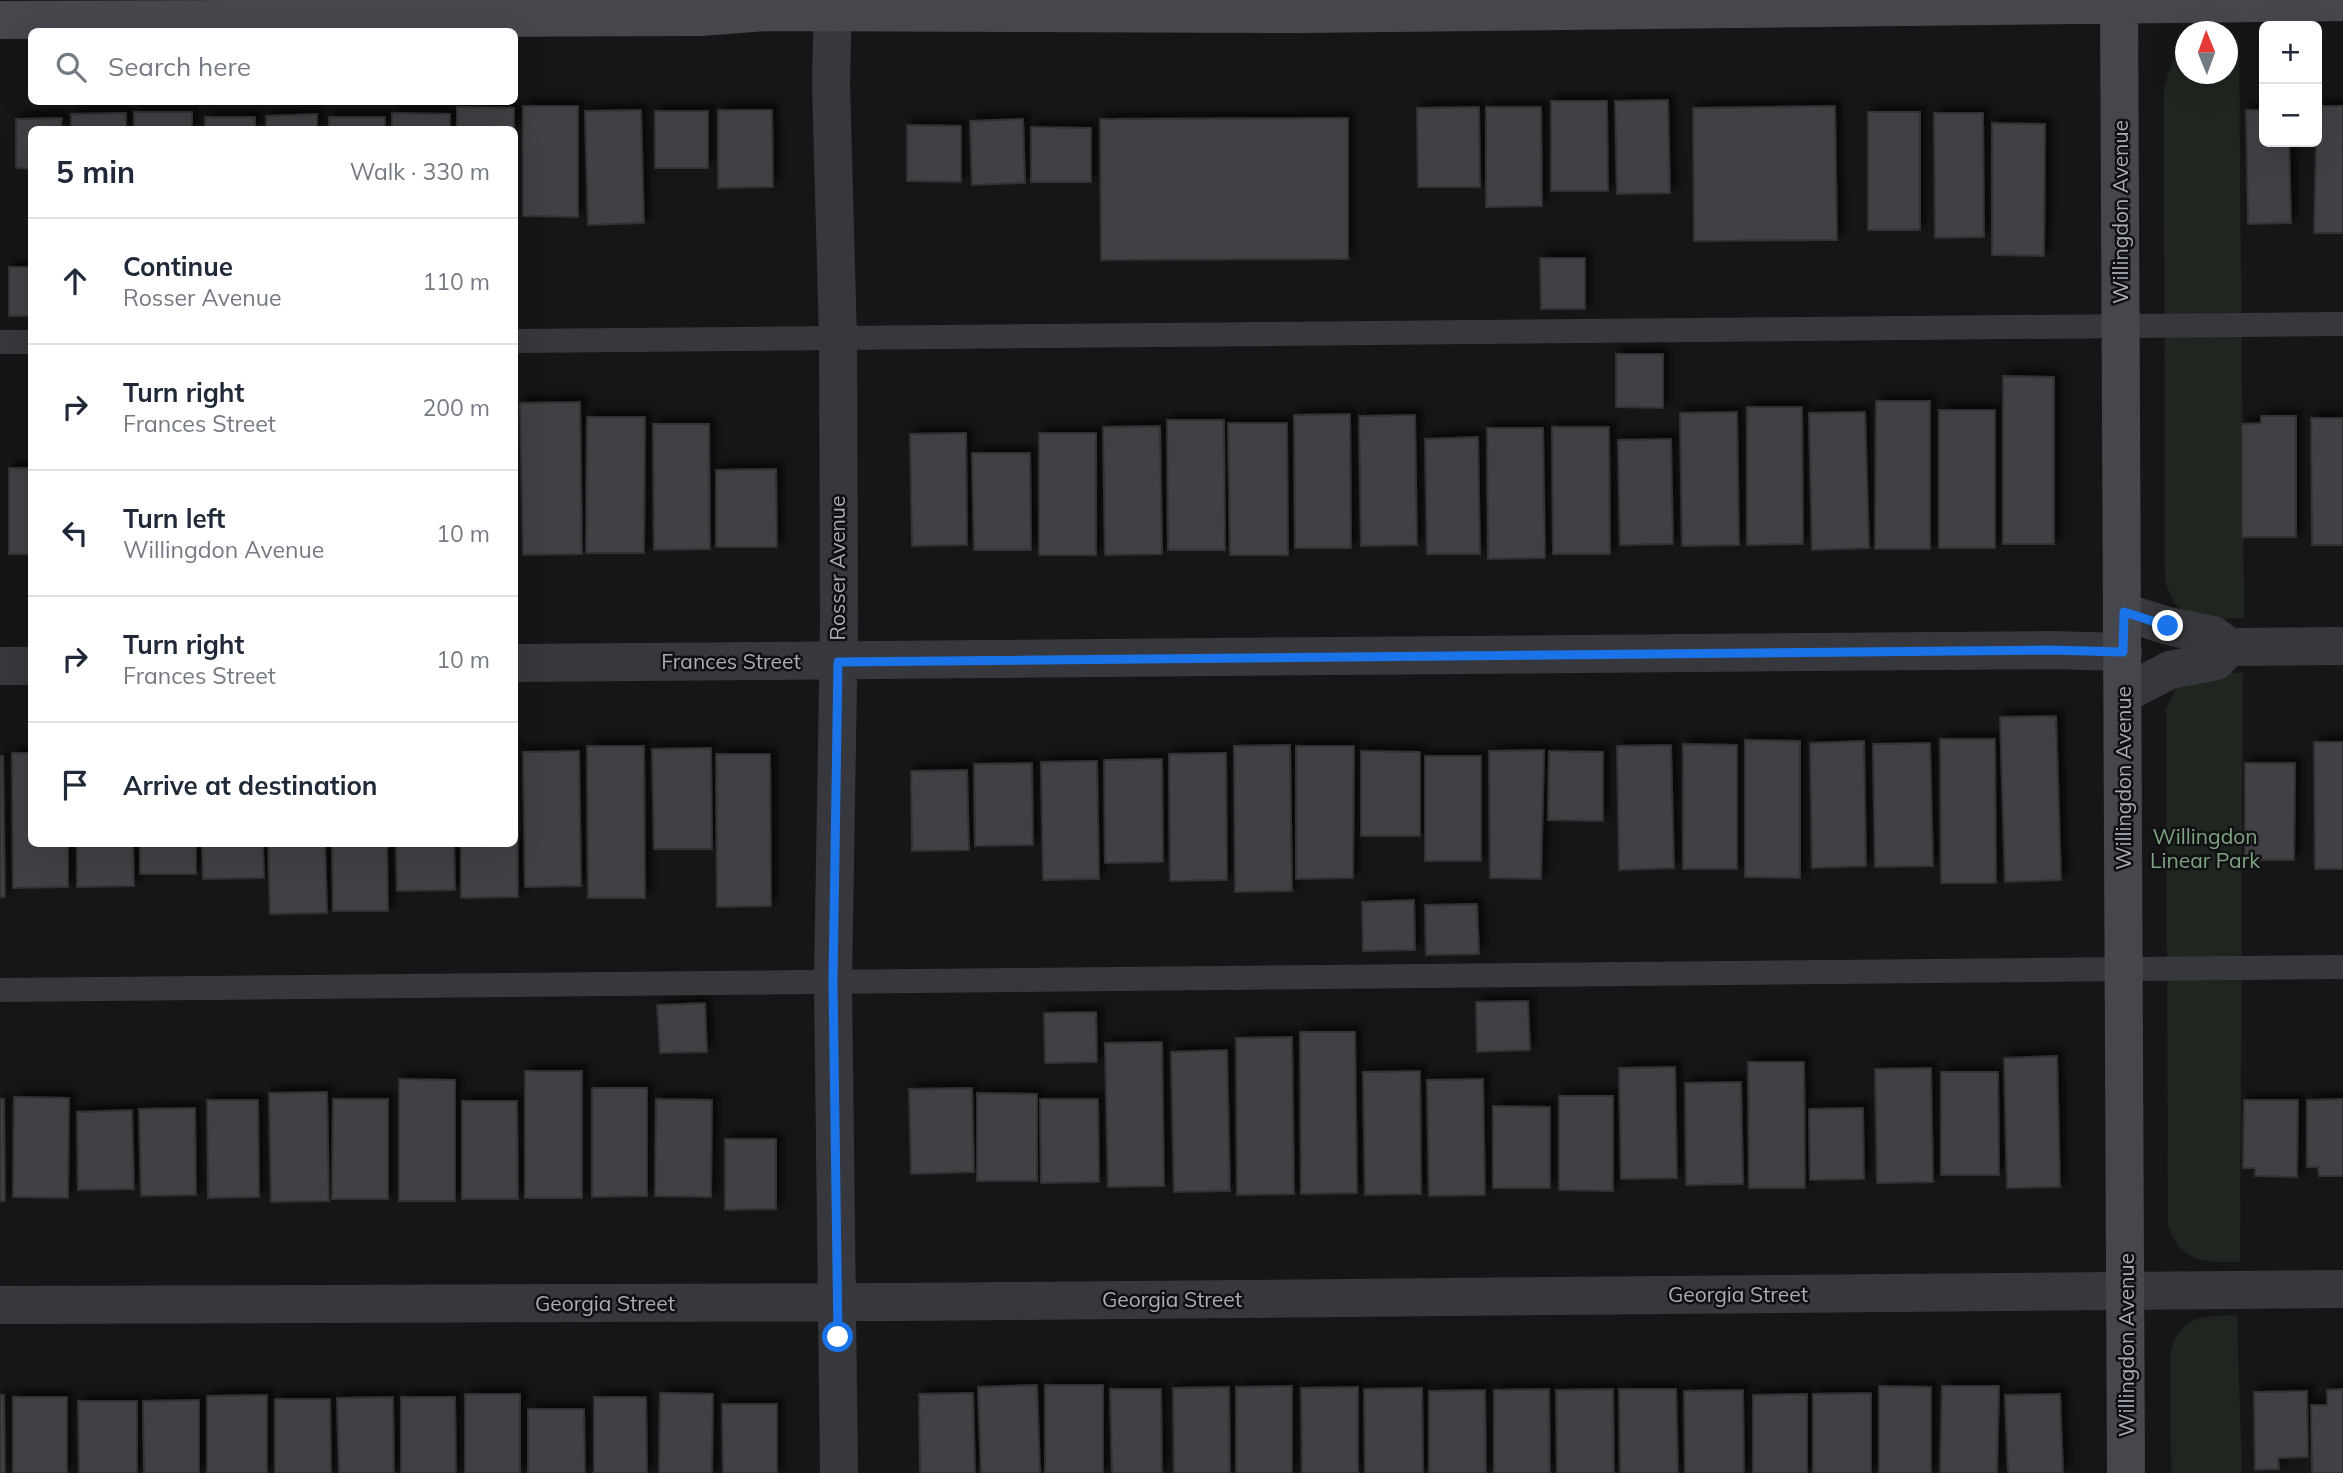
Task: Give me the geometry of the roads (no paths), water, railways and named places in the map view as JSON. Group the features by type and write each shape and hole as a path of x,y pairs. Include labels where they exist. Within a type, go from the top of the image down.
{"street":[{"path":"0,20 700,17 833,6 1303,14 1824,4 2343,2"},
{"name":"Willingdon Avenue","path":"2119,4 2124,612 2126,1473"},
{"name":"Rosser Avenue","path":"833,6 838,340 838,662 833,981 839,1473"},
{"path":"2124,612 2168,626 2213,635 2229,647 2343,646"},
{"path":"2124,694 2170,670 2216,661 2229,647"},
{"name":"Frances Street","path":"518,663 2042,650 2123,652"},
{"path":"0,666 28,666"},
{"name":"Georgia Street","path":"0,1306 2343,1289"}],"lane":[{"path":"518,341 2343,324"},
{"path":"0,342 28,342"},
{"path":"0,990 2343,967"}],"park label":[{"name":"Willingdon Linear Park","path":"2205,849"}]}
